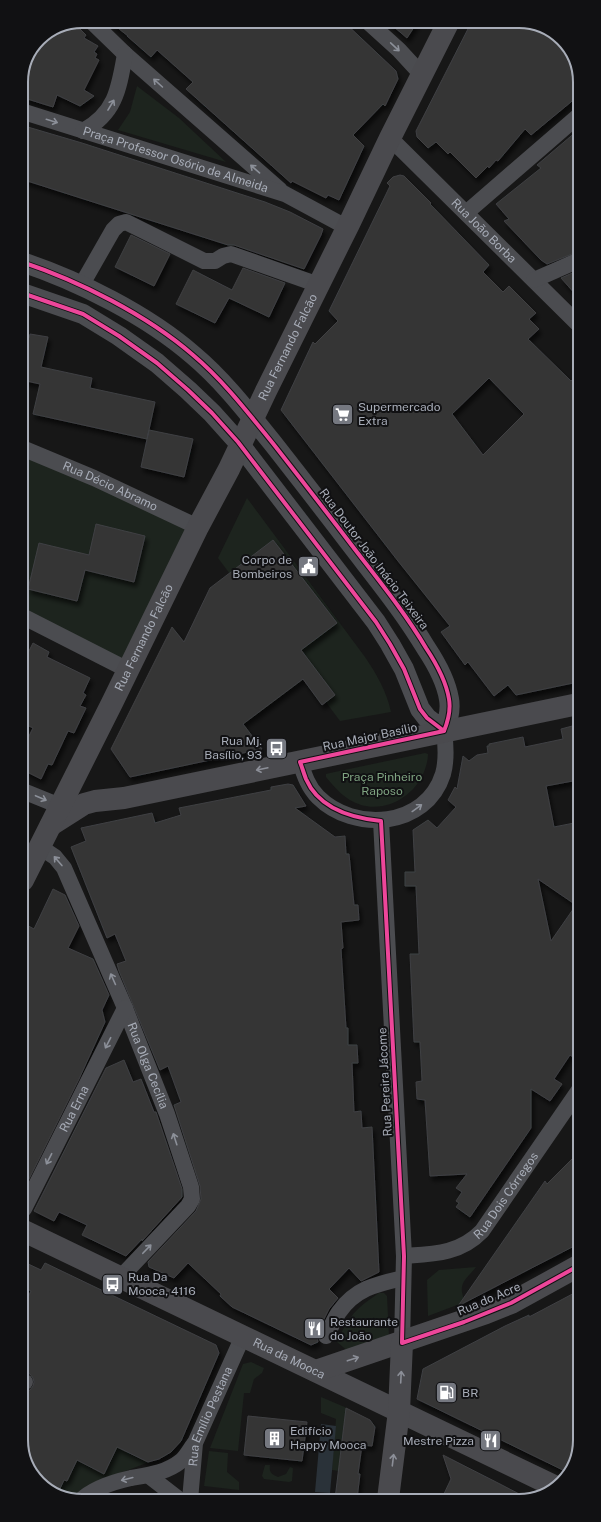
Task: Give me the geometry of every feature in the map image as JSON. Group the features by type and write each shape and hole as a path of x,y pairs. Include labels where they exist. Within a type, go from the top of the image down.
{"main road":[{"name":"Rua Fernando Falcão","path":"28,870 348,228 390,138 446,28"},
{"name":"Rua Major Basílio","path":"50,826 84,804 95,801 124,798 573,705"},
{"path":"83,760 84,778 91,788 103,796 124,798"},
{"name":"Rua da Mooca","path":"28,1233 550,1484"},
{"name":"Rua do Acre","path":"316,1371 464,1322 511,1303 573,1270"},
{"name":"Rua Pereira Jácome","path":"389,1494 399,1411 402,1343"}],"street":[{"path":"98,28 125,54"},
{"path":"375,28 399,50 422,75"},
{"name":"Praça Professor Osório de Almeida","path":"83,131 102,119 114,102 125,54"},
{"name":"Praça Professor Osório de Almeida","path":"125,54 285,194"},
{"path":"28,113 83,131"},
{"path":"466,213 573,120"},
{"name":"Praça Professor Osório de Almeida","path":"83,131 285,194 348,228"},
{"name":"Rua João Borba","path":"390,138 573,319"},
{"path":"81,286 114,230 119,224 126,222 204,260 215,261 231,254 319,285"},
{"path":"534,280 573,263"},
{"name":"Rua Doutor João Inácio Teixeira","path":"28,264 81,286 118,304 160,329 192,354 223,383 325,509 415,629 435,662 449,699 450,709 444,731"},
{"path":"28,295 83,314 119,336 157,363 188,390 212,414 240,445 376,622 404,669 420,709 427,718 444,731 446,753 443,774 438,786 430,797 411,812 397,818 381,821 365,820 345,814 326,804 311,789 300,762"},
{"name":"Rua Décio Abramo","path":"28,450 94,478 198,527"},
{"path":"304,528 325,509"},
{"path":"329,561 351,544"},
{"path":"28,619 128,670"},
{"path":"28,793 60,806"},
{"name":"Rua Pereira Jácome","path":"381,821 404,1256 402,1343"},
{"name":"Rua Olga Cecília","path":"40,847 55,856 64,868 125,1008 167,1114 191,1186 192,1199 183,1212 120,1278"},
{"name":"Rua Erna","path":"28,1201 125,1008"},
{"name":"Rua Dois Córregos","path":"404,1256 447,1252 473,1240 482,1231 573,1099"},
{"path":"326,1336 339,1312 355,1294 375,1284 403,1278"},
{"name":"Rua Emílio Pestana","path":"191,1494 195,1442 243,1336"},
{"path":"88,1494 115,1482 149,1476 168,1469 182,1461 195,1442"},
{"path":"149,1476 172,1494"}],"green space":[{"path":"137,86 179,118 226,162 118,130 130,112"},
{"path":"28,456 198,527 128,670 28,627"},
{"path":"247,498 365,657 381,683 391,712 340,721 218,558"},
{"name":"Praça Pinheiro Raposo","path":"425,753 428,754 428,759 417,785 401,799 382,806 372,807 355,803 337,790 326,777 326,774 330,773"},
{"path":"476,1267 462,1286 465,1302 428,1316 427,1280 439,1270"},
{"path":"379,1293 384,1293 387,1296 389,1337 349,1352 337,1342 341,1333 349,1319 358,1309"},
{"path":"251,1362 264,1368 262,1373 254,1379 250,1393 244,1393 238,1451 210,1448 243,1364"},
{"path":"321,1397 347,1408 339,1471 332,1470 336,1419 321,1413"},
{"path":"117,1447 149,1462 100,1481 80,1494 59,1489 60,1487 46,1480 36,1467"},
{"path":"209,1451 228,1453 227,1472 239,1482 239,1490 204,1486"},
{"path":"265,1465 270,1465 271,1472 278,1477 286,1474 290,1467 293,1468 292,1481 289,1482 264,1479 262,1476"}],"shaded area":[{"path":"321,1424 336,1426 330,1493 315,1492"}],"building":[{"path":"79,28 86,35 84,38 98,46 94,52 97,54 95,58 99,60 84,90 94,96 80,106 57,95 53,107 28,99 28,79 30,68 39,49 55,35"},
{"path":"118,28 350,28 396,71 398,79 385,106 383,104 353,135 364,146 339,200 328,195 326,198 292,181 291,183 186,89 193,82 157,50 151,57"},
{"path":"395,28 413,28 407,38"},
{"path":"468,28 529,29 546,35 552,39 566,55 572,72 573,100 531,135 525,129 498,161 496,160 489,168 488,166 476,178 450,152 448,154 436,142 428,148 417,137 416,131"},
{"path":"28,127 265,202 290,212 323,229 304,269 234,245 228,245 28,181"},
{"path":"573,134 573,254 547,264 541,260 504,221 509,219 496,204 541,168 537,165"},
{"path":"400,175 404,176 489,265 483,272 503,292 509,286 536,313 529,319 539,329 528,339 571,381 573,379 573,683 516,695 508,685 494,696 468,662 465,665 441,632 450,626 281,410 313,342 315,344 338,321 329,311 390,186 387,183 393,177","holes":["489,378 524,414 483,455 452,414"]},
{"path":"131,235 170,254 154,286 115,267"},
{"path":"243,268 285,283 269,317 229,298 215,323 176,304 193,270 232,290"},
{"path":"573,273 573,292 561,278"},
{"path":"30,334 48,337 41,367 92,378 90,388 155,402 147,439 33,414 40,384 28,381"},
{"path":"149,430 193,439 184,477 141,467"},
{"path":"96,524 145,536 134,582 85,570 77,601 28,589 39,543 89,555"},
{"path":"273,540 337,623 301,650 335,695 322,705 303,679 243,724 262,749 130,777 111,749 172,627 184,642 210,588"},
{"path":"33,643 49,652 47,657 90,678 83,693 86,695 80,706 86,708 74,733 68,731 52,765 48,764 41,779 28,772 28,738 33,728 28,726 28,653"},
{"path":"573,726 573,781 546,786 554,827 573,823 573,903 538,879 551,941 573,909 573,1057 570,1055 554,1079 562,1084 550,1101 531,1089 531,1128 470,1217 456,1207 459,1203 456,1201 462,1192 456,1188 467,1174 430,1176 425,1100 417,1099 416,1082 422,1081 420,1042 414,1042 410,954 419,954 416,886 405,886 405,872 415,872 413,830 428,820 437,828 456,807 448,800 455,787 457,789 463,756 469,761 477,755 488,753 487,746 489,746 489,744 523,737 525,747 563,739 561,729"},
{"path":"288,784 293,785 306,806 295,808 335,837 345,836 346,854 349,854 354,905 358,905 359,920 341,922 343,948 341,949 346,1028 348,1028 348,1045 357,1045 358,1063 352,1063 354,1112 361,1111 362,1128 372,1127 379,1272 361,1281 349,1268 329,1289 338,1298 329,1309 318,1331 318,1342 311,1345 232,1307 220,1296 221,1294 188,1263 174,1278 149,1267 148,1262 196,1211 201,1199 200,1186 174,1105 181,1102 168,1066 160,1070 119,971 117,964 126,961 115,934 107,938 71,847 86,841 81,828 152,813 155,823 181,815 179,808 271,790 271,787"},
{"path":"53,889 65,895 79,926 68,948 93,959 109,995 102,1010 105,1022 79,1079 28,1181 28,926 34,929"},
{"path":"124,1060 133,1082 141,1079 154,1112 156,1112 182,1189 182,1197 142,1241 142,1239 126,1256 82,1235 87,1225 59,1212 54,1221 34,1211 106,1068"},
{"path":"573,1158 573,1247 458,1306 545,1181 547,1184"},
{"path":"45,1263 216,1345 219,1353 181,1441 171,1452 159,1459 148,1462 117,1447 104,1474 77,1460 67,1481 64,1480 60,1489 49,1483 39,1473 31,1457 28,1440 28,1391 33,1386 34,1382 33,1378 28,1373 28,1297 31,1291 28,1289 28,1264 41,1270"},
{"path":"573,1294 573,1440 570,1457 564,1470 417,1399 423,1369 505,1326 529,1315 529,1317"},
{"path":"346,1408 370,1420 375,1427 372,1446 362,1445 358,1474 360,1474 358,1494 336,1494"},
{"name":"Edifício Happy Mooca","path":"248,1416 307,1422 302,1461 244,1455"},
{"path":"443,1455 519,1494 444,1494 451,1479"}],"cycle path":[{"path":"28,264 89,289 155,326 193,355 236,398 390,594 437,666 448,692 450,703 448,719 444,731"},
{"path":"28,295 83,314 119,336 157,363 212,413 238,442 376,622 404,669 420,709 427,718 444,731"},
{"path":"444,731 300,762 306,779 312,789 319,798 328,805 348,814 370,820 381,821 404,1256 402,1343 464,1322 511,1303 573,1269"}],"place":[{"name":"Supermercado Extra","path":"342,414"},
{"name":"Corpo de Bombeiros","path":"308,567"},
{"name":"Rua Mj. Basílio, 93","path":"277,748"},
{"name":"Rua Da Mooca, 4116","path":"113,1284"},
{"name":"Restaurante do João","path":"314,1329"},
{"name":"BR","path":"446,1393"},
{"name":"Edifício Happy Mooca","path":"275,1438"},
{"name":"Mestre Pizza","path":"490,1441"}]}
